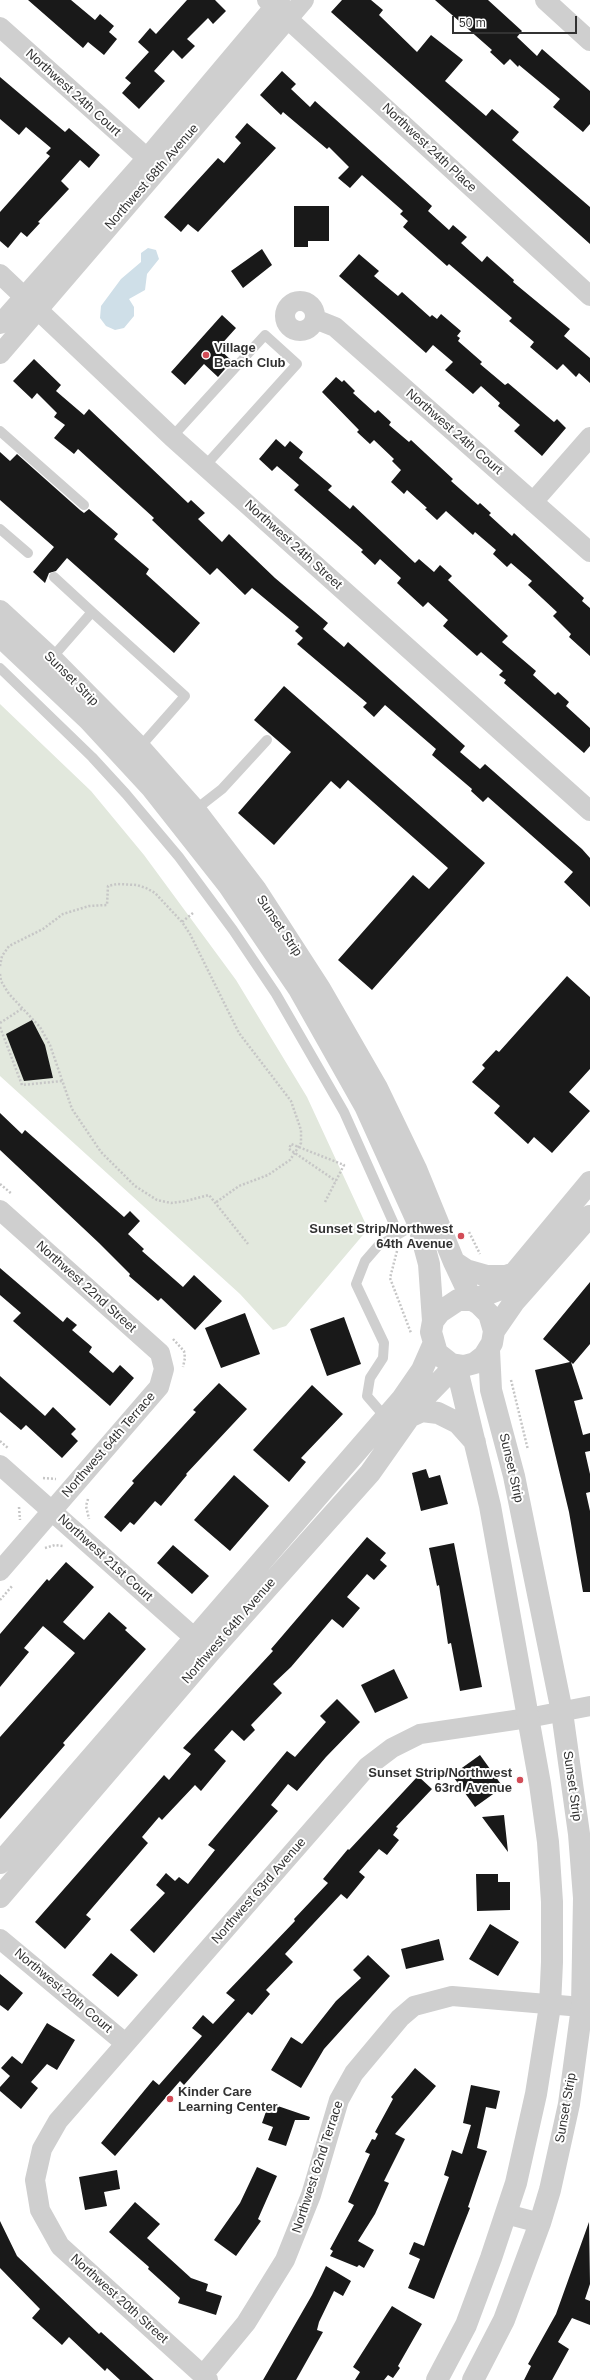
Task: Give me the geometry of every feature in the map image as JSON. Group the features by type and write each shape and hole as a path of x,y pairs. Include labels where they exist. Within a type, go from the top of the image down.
{"street":[{"name":"Northwest 68th Avenue","path":"0,354 38,309 277,6 304,0"},
{"path":"545,0 590,41"},
{"name":"Northwest 24th Place","path":"277,6 590,296"},
{"name":"Northwest 24th Court","path":"0,27 153,164"},
{"name":"Northwest 68th Avenue","path":"0,324 24,295 153,164"},
{"name":"Northwest 24th Street","path":"0,274 24,295 172,437 590,812"},
{"name":"Northwest 24th Court","path":"315,319 335,327 590,552"},
{"path":"533,502 590,437"},
{"name":"Sunset Strip","path":"0,611 89,720 133,754 195,810 248,880 365,1106 418,1223 429,1264 433,1321"},
{"name":"Sunset Strip","path":"0,636 45,665"},
{"name":"Sunset Strip","path":"133,754 195,841 288,955 377,1088 416,1169 454,1262 472,1300"},
{"path":"590,1182 501,1289 472,1300 452,1302 440,1312 433,1321 431,1332 433,1345 444,1360 456,1365 464,1366 475,1363 492,1340 514,1302 590,1216"},
{"name":"Northwest 22nd Street","path":"0,1210 160,1353 173,1370"},
{"path":"454,1262 466,1270 487,1276 506,1276 515,1273"},
{"path":"472,1300 489,1314 492,1340"},
{"name":"Sunset Strip","path":"474,2380 504,2320 540,2223 550,2190 569,2104 582,2008 584,1898 579,1834 562,1712 514,1476 491,1390 492,1340"},
{"name":"Northwest 64th Avenue","path":"0,1863 194,1637 386,1418 416,1381 433,1345"},
{"path":"437,2380 466,2325 516,2183 536,2094 550,2006 552,1902 548,1842 528,1718 490,1506 476,1442 456,1365"},
{"name":"Northwest 64th Avenue","path":"0,1897 210,1652 374,1467 409,1417 456,1365"},
{"name":"Northwest 64th Terrace","path":"7,1577 58,1505 173,1370"},
{"path":"409,1417 422,1411 438,1413 458,1422 476,1442"},
{"name":"Northwest 21st Court","path":"0,1465 58,1505 210,1652"},
{"name":"Northwest 63rd Avenue","path":"40,2210 35,2180 42,2149 58,2121 367,1767 392,1748 420,1734 528,1718 590,1706"},
{"name":"Northwest 20th Court","path":"0,1939 125,2043"},
{"name":"Northwest 62nd Terrace","path":"206,2378 246,2323 285,2260 311,2195 339,2100 354,2073 400,2018 414,2006 452,1996 582,2008"},
{"name":"Northwest 20th Street","path":"40,2210 60,2246 206,2378"},
{"path":"506,2214 540,2223"}],"lane":[{"path":"172,437 265,335 297,364 205,466"},
{"path":"0,431 84,505"},
{"path":"0,529 28,553"},
{"path":"54,577 185,696 133,754 110,776"},
{"path":"45,665 92,612"},
{"path":"0,668 110,776 179,857 233,930 276,994 344,1112 398,1233"},
{"path":"195,810 222,789 267,740"},
{"path":"310,1052 330,1041"},
{"path":"386,1418 367,1396 370,1378 383,1358 384,1343 356,1284 365,1261 378,1246 398,1233 418,1223"}],"path":[{"path":"0,966 2,956 9,946 43,929 64,914 88,906 108,905 108,886 127,884 146,888 166,904 182,922 190,934 239,1033 291,1101 301,1130 299,1147 280,1168 239,1186 215,1203"},
{"path":"182,922 194,913"},
{"path":"0,974 1,981 9,994 40,1027 50,1045 72,1109 86,1133 120,1171 146,1195 171,1203 199,1199 209,1195 248,1244"},
{"path":"0,1022 23,1008"},
{"path":"0,1027 22,1085 62,1081"},
{"path":"326,1202 344,1165 291,1144 289,1149 336,1181"},
{"path":"0,1184 18,1200"},
{"path":"469,1232 476,1246 485,1258"},
{"path":"390,1278 412,1337"},
{"path":"172,1338 184,1351 185,1358 173,1370"},
{"path":"510,1377 529,1448"},
{"path":"62,1477 56,1479 42,1478 58,1505 89,1518"},
{"path":"90,1495 86,1506 89,1518 92,1522"},
{"path":"43,1549 54,1545 68,1548"},
{"path":"0,1600 7,1577"}],"shaded area":[{"path":"148,248 156,250 159,259 147,274 145,290 129,299 134,307 134,316 124,328 115,330 106,326 100,318 101,306 121,279 141,262 141,253"},
{"path":"0,704 91,791 144,855 236,980 307,1097 368,1229 286,1326 273,1330 240,1294 0,1076"}],"building":[{"path":"28,0 71,0 95,20 100,14 114,26 109,32 117,39 104,55 88,42 83,48"},
{"path":"187,0 215,0 226,11 213,24 208,18 187,39 195,46 182,59 173,50 154,71 165,81 139,109 122,93 131,83 125,78 149,52 138,42 150,28 156,34"},
{"path":"342,0 371,0 383,10 379,15 417,52 431,35 463,60 445,81 486,116 492,109 519,132 512,140 590,207 590,244 331,12"},
{"path":"435,0 488,0 522,31 517,37 537,56 542,49 590,91 590,124 583,132 553,107 560,99 519,65 518,67 510,59 504,65 490,52 492,50"},
{"path":"282,71 296,84 291,89 310,107 315,101 432,206 428,211 449,230 453,225 467,237 461,243 482,262 487,256 514,280 513,282 570,329 564,336 590,358 590,383 579,373 576,377 563,364 557,370 530,347 534,342 509,321 512,318 449,264 447,266 403,227 408,221 400,214 403,211 362,175 350,188 338,178 349,167 329,147 327,149 283,112 281,115 260,95"},
{"path":"0,77 65,132 69,128 100,155 89,168 80,160 61,181 69,189 38,222 40,223 27,237 21,232 8,248 0,241 0,212 50,156 46,153 51,148 26,127 19,135 0,119"},
{"path":"247,123 276,148 198,232 188,224 181,232 164,217 218,158 224,163 241,143 235,137"},
{"path":"294,206 329,206 329,241 308,241 308,247 294,247"},
{"path":"262,249 272,265 243,288 231,271"},
{"path":"359,254 379,271 374,276 398,296 402,292 430,317 432,315 437,319 441,314 461,331 457,336 460,338 458,341 482,362 480,364 505,385 508,383 554,422 557,419 566,428 542,456 514,431 520,425 498,406 500,403 481,386 473,394 445,370 453,362 433,345 426,353 339,276"},
{"name":"Village Beach Club","path":"222,315 236,328 218,348 232,361 218,377 204,364 185,385 171,372"},
{"path":"34,359 61,385 56,391 84,415 89,409 188,503 191,500 205,513 198,519 222,542 229,534 275,578 328,623 323,629 344,647 348,642 465,746 460,752 480,769 485,764 582,849 590,858 590,907 564,882 573,872 488,797 483,802 471,791 472,789 432,755 436,749 385,705 374,717 363,707 367,703 297,644 303,638 295,631 299,627 252,588 245,595 217,568 210,575 152,520 154,518 78,449 74,454 54,438 65,425 54,417 57,413 37,393 32,399 13,381"},
{"path":"336,377 342,382 344,380 355,391 353,393 375,413 378,410 391,422 389,425 409,442 411,440 453,479 451,481 478,505 480,503 491,513 489,515 512,536 514,533 584,598 582,601 590,608 590,656 569,637 571,634 553,616 557,612 528,585 532,581 511,563 507,567 493,554 496,550 475,532 473,535 446,511 437,520 425,509 427,508 407,490 404,494 391,482 401,470 392,461 394,459 374,440 370,444 357,432 359,430 322,392"},
{"path":"276,439 285,447 290,441 303,452 299,458 332,486 328,490 350,509 353,505 415,563 419,559 434,572 440,565 452,576 448,580 508,636 502,642 536,671 533,675 555,695 558,692 569,702 566,706 590,728 590,746 584,753 504,683 506,680 499,675 503,671 481,652 477,656 443,626 448,620 428,602 423,607 397,583 401,578 380,559 375,565 361,552 363,550 294,490 299,485 277,466 272,471 259,459"},
{"path":"0,452 10,461 17,454 80,510 84,513 89,509 118,534 114,539 149,569 146,574 200,623 174,653 67,558 56,571 49,573 45,583 33,572 54,547 0,500"},
{"path":"284,686 485,863 372,990 338,960 413,875 429,889 448,868 348,780 340,789 331,781 274,845 238,813 291,752 254,720"},
{"path":"567,976 590,997 590,1069 569,1092 590,1111 552,1153 534,1137 528,1144 494,1113 500,1106 472,1082 485,1068 482,1065 496,1050 499,1052"},
{"path":"32,1020 45,1045 53,1078 24,1081 6,1034"},
{"path":"0,1113 22,1134 25,1130 124,1217 130,1211 140,1221 128,1234 144,1249 142,1251 183,1287 194,1275 222,1301 195,1330 161,1298 158,1301 129,1276 130,1274 99,1243 0,1150"},
{"path":"0,1268 63,1322 67,1317 77,1325 72,1330 92,1347 89,1352 113,1373 120,1365 134,1378 110,1406 13,1321 21,1313 0,1295"},
{"path":"590,1282 590,1344 573,1364 571,1362 583,1399 574,1401 583,1435 590,1433 590,1451 585,1452 590,1474 590,1492 586,1493 590,1511 590,1592 583,1592 569,1512 535,1370 570,1362 543,1339"},
{"path":"245,1313 260,1354 221,1368 205,1328"},
{"path":"344,1317 361,1364 327,1376 310,1329"},
{"path":"0,1376 45,1416 53,1407 76,1429 71,1434 78,1441 62,1458 26,1425 21,1430 0,1412"},
{"path":"219,1383 247,1409 186,1474 187,1475 161,1506 155,1501 134,1525 130,1522 121,1532 104,1517 134,1483 132,1481 196,1412 193,1410"},
{"path":"312,1385 343,1414 301,1458 306,1462 289,1482 253,1450"},
{"path":"426,1469 429,1478 440,1475 448,1504 421,1511 412,1473"},
{"path":"234,1475 269,1506 230,1551 194,1520"},
{"path":"367,1537 386,1553 380,1560 387,1566 374,1580 367,1574 347,1597 360,1608 343,1628 332,1619 291,1667 273,1684 282,1693 251,1725 255,1730 244,1741 232,1730 214,1750 226,1761 201,1791 195,1785 162,1820 159,1817 142,1837 148,1843 86,1915 91,1919 65,1949 35,1922 164,1775 169,1780 191,1754 183,1748 273,1651 271,1649"},
{"path":"454,1543 482,1687 460,1691 451,1643 448,1644 439,1585 437,1586 429,1548"},
{"path":"173,1545 209,1576 192,1594 157,1563"},
{"path":"66,1562 94,1587 63,1622 84,1640 109,1612 127,1628 125,1630 146,1649 63,1743 65,1745 0,1819 0,1737 75,1653 43,1626 24,1648 29,1652 0,1687 0,1634 47,1579 49,1581"},
{"path":"394,1669 408,1698 375,1713 361,1685"},
{"path":"337,1699 360,1722 326,1757 297,1791 288,1784 271,1805 278,1811 154,1953 130,1930 165,1893 156,1885 166,1873 175,1881 179,1877 188,1884 215,1850 208,1845 287,1751 295,1757 326,1722 320,1716"},
{"path":"480,1755 503,1787 475,1807 452,1775"},
{"path":"418,1776 432,1789 396,1827 398,1828 393,1835 399,1840 387,1855 379,1849 359,1872 365,1877 347,1899 341,1894 285,1954 293,1962 266,1990 270,1994 252,2015 248,2012 184,2085 180,2081 115,2156 101,2143 153,2080 159,2085 202,2036 192,2028 203,2015 213,2024 235,2000 226,1993 295,1921 294,1919 328,1883 323,1879 348,1849 349,1850"},
{"path":"504,1815 508,1852 482,1817"},
{"path":"476,1874 498,1874 498,1882 510,1882 510,1910 477,1911"},
{"path":"490,1924 519,1942 498,1976 469,1959"},
{"path":"439,1939 444,1960 406,1969 401,1949"},
{"path":"111,1953 138,1975 118,1997 92,1975"},
{"path":"368,1955 390,1976 324,2049 301,2088 271,2070 291,2037 302,2044 336,2001 361,1978 353,1970"},
{"path":"0,1974 23,1993 8,2011 0,2005"},
{"path":"47,2023 75,2040 57,2070 47,2064 31,2082 38,2088 21,2109 0,2091 0,2087 10,2076 1,2068 12,2056 22,2064"},
{"path":"415,2068 436,2086 395,2134 405,2139 384,2181 389,2183 375,2214 358,2241 374,2250 364,2268 359,2265 357,2267 330,2256 333,2251 330,2249 354,2205 348,2202 370,2154 365,2152 372,2139 375,2140 378,2134 375,2132 393,2099 391,2097"},
{"path":"471,2085 500,2091 496,2109 486,2107 477,2148 487,2151 468,2207 470,2208 434,2299 408,2288 420,2259 409,2254 414,2242 424,2246 449,2177 444,2175 452,2150 462,2154 471,2125 463,2123"},
{"path":"269,2103 310,2117 309,2120 295,2120 286,2146 268,2140 273,2127 262,2123"},
{"path":"257,2167 277,2176 258,2219 261,2221 236,2256 214,2240 240,2203"},
{"path":"117,2170 120,2189 104,2192 107,2206 85,2210 79,2177"},
{"path":"135,2202 160,2224 147,2238 191,2278 208,2284 206,2291 222,2296 216,2315 178,2303 180,2298 148,2269 149,2267 109,2232"},
{"path":"0,2221 17,2256 99,2334 101,2332 154,2380 120,2380 107,2368 105,2371 69,2337 62,2345 32,2318 40,2309 0,2268"},
{"path":"589,2222 590,2284 585,2299 590,2301 590,2325 572,2318 558,2342 569,2349 552,2380 524,2380 531,2366 528,2364 556,2314"},
{"path":"326,2266 351,2281 343,2296 334,2291 319,2322 317,2330 323,2332 296,2380 263,2380 312,2295"},
{"path":"392,2306 422,2324 398,2366 400,2368 393,2378 388,2375 384,2380 355,2380 360,2372 353,2367"}],"place":[{"name":"Village Beach Club","path":"206,355"},
{"name":"Sunset Strip/Northwest 64th Avenue","path":"461,1236"},
{"name":"Sunset Strip/Northwest 63rd Avenue","path":"520,1780"},
{"name":"Kinder Care Learning Center","path":"170,2099"}]}
